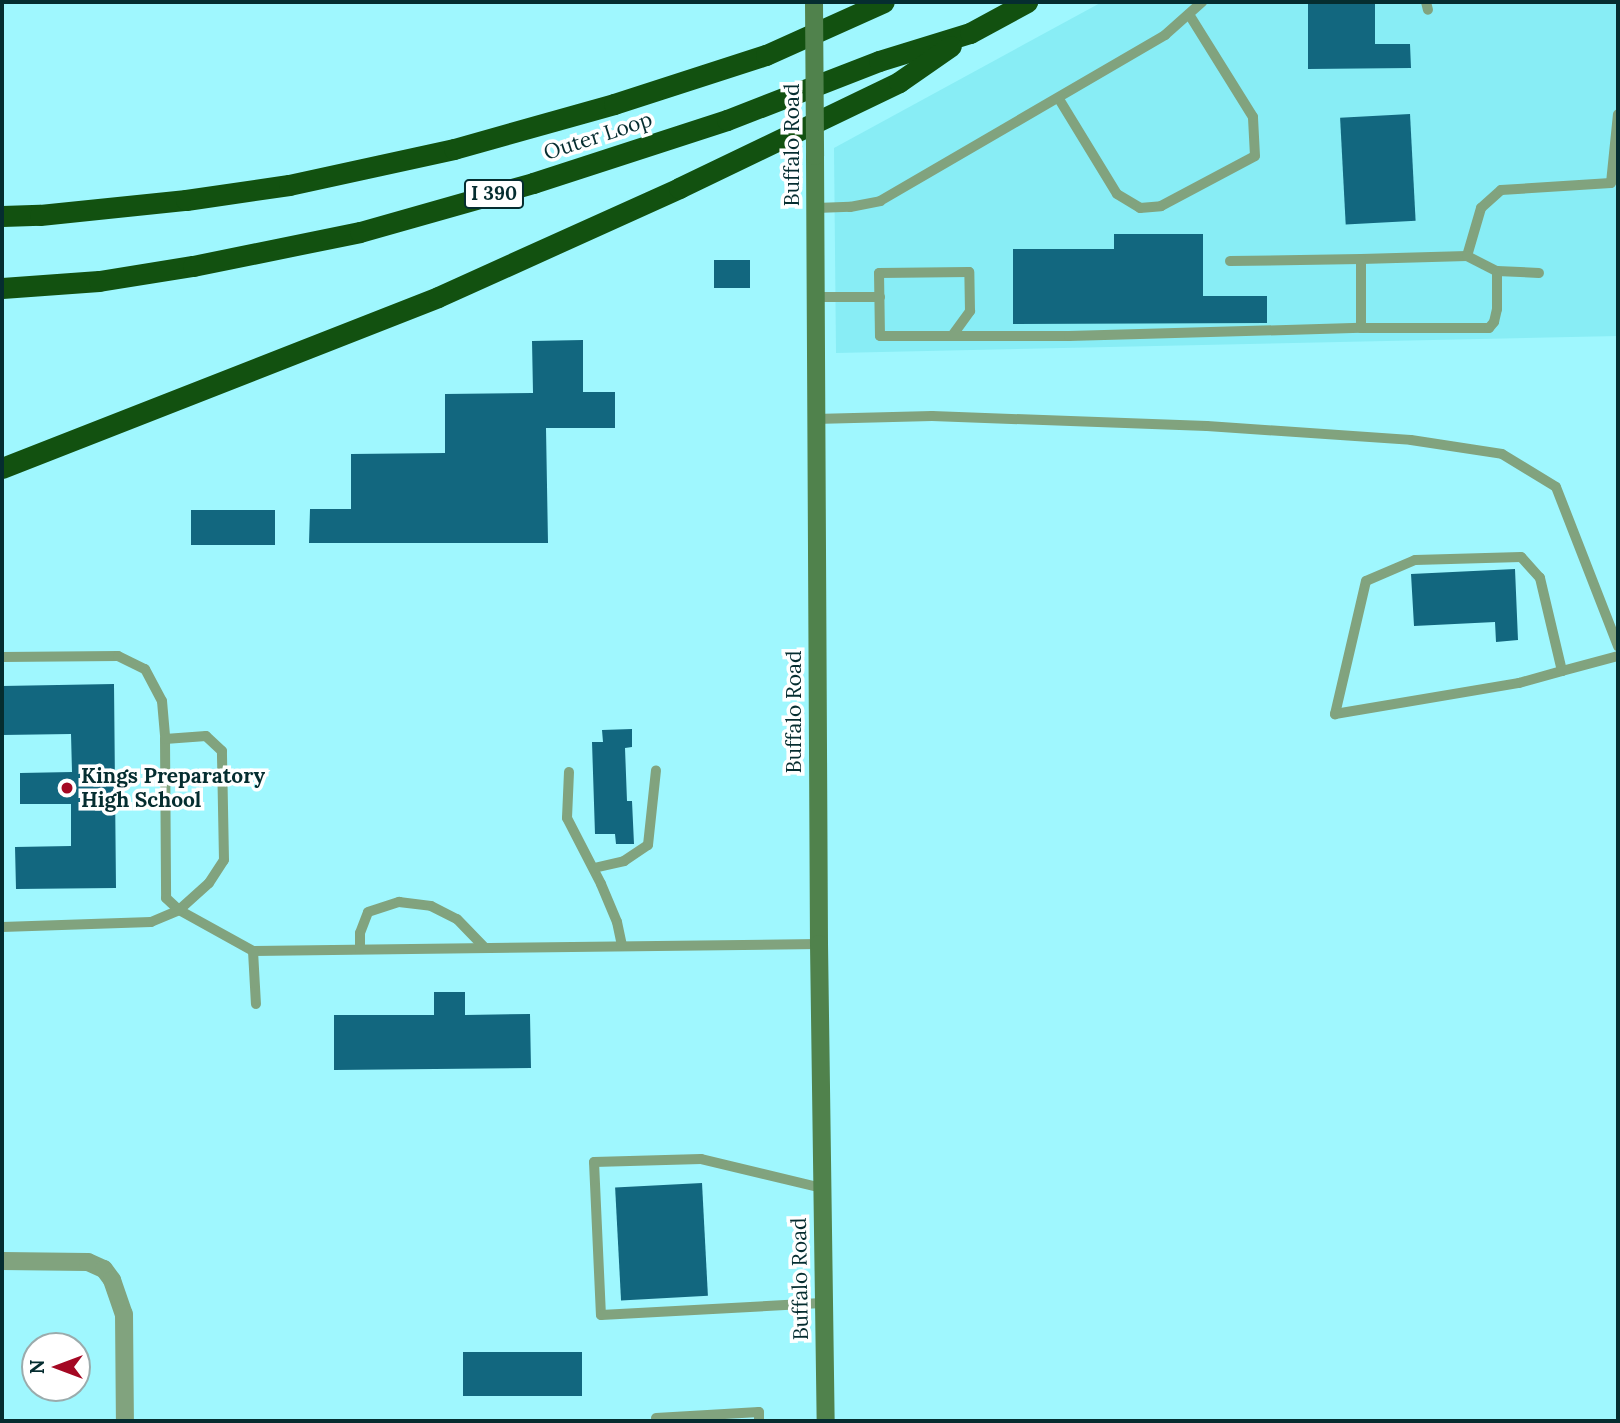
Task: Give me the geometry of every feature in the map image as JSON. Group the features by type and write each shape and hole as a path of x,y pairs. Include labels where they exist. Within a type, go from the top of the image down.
{"highway":[{"name":"Outer Loop","path":"2,216 40,215 186,200 289,185 454,149 614,104 766,55 884,2"},
{"name":"Outer Loop","path":"2,288 99,281 360,232 533,183 727,120 879,61 970,33 1027,2"},
{"path":"2,468 451,292 679,188 899,82 970,33"}],"main road":[{"name":"Buffalo Road","path":"814,2 822,1303 826,1421"}],"street":[{"path":"2,1261 88,1262 104,1269 112,1280 124,1314 125,1421"}],"lane":[{"path":"816,208 850,207 880,201 1165,35 1202,2"},
{"path":"1059,99 1118,194 1140,208 1161,206 1255,156 1252,117 1189,13"},
{"path":"1467,256 1481,208 1501,190 1611,183 1618,114"},
{"path":"1230,261 1467,256 1496,271 1539,273"},
{"path":"1362,259 1362,328"},
{"path":"952,336 970,311 970,272 879,273 880,337 952,336 1362,328 1489,328 1494,322 1497,309 1496,271"},
{"path":"816,297 880,297"},
{"path":"815,419 932,416 1207,426 1411,440 1502,454 1556,486 1618,646"},
{"path":"1562,671 1540,578 1521,556 1416,560 1366,581 1335,713 1518,683 1618,656"},
{"path":"2,657 118,656 145,668 162,701 165,738 166,898 179,910 253,951 819,944"},
{"path":"2,927 152,922 179,910 209,883 223,860 222,751 206,736 165,738"},
{"path":"594,868 624,861 648,845 656,770"},
{"path":"569,772 568,818 594,868 617,922 622,945"},
{"path":"360,950 360,933 368,912 399,902 432,906 457,919 484,947"},
{"path":"253,951 256,1004"},
{"path":"822,1188 701,1158 594,1162 601,1315 822,1303"},
{"path":"656,1418 715,1418 759,1412 759,1421"}],"shaded area":[{"path":"1102,2 1618,2 1618,336 836,353 834,148"}],"building":[{"path":"1308,2 1375,2 1375,44 1410,44 1411,68 1308,69"},
{"path":"1410,114 1416,221 1346,225 1340,118"},
{"path":"1114,234 1203,234 1203,296 1267,296 1267,323 1013,324 1013,249 1114,249"},
{"path":"714,260 750,260 750,288 714,288"},
{"path":"583,340 583,392 615,392 615,428 546,428 548,543 309,543 310,509 351,509 351,454 445,453 445,394 533,393 532,341"},
{"path":"191,510 275,510 275,545 191,545"},
{"path":"1515,569 1518,640 1496,642 1495,622 1414,626 1411,574"},
{"name":"Kings Preparatory High School","path":"114,684 116,888 16,889 15,847 71,846 71,804 20,804 20,773 72,772 71,734 2,735 2,686"},
{"path":"632,729 632,747 625,748 627,801 632,801 634,844 616,844 615,834 595,834 592,742 603,742 602,730"},
{"path":"434,992 465,992 465,1015 530,1014 531,1068 334,1070 334,1015 434,1015"},
{"path":"702,1183 708,1296 621,1300 615,1188"},
{"path":"463,1352 582,1352 582,1396 463,1396"}],"place":[{"name":"Kings Preparatory High School","path":"67,788"}]}
